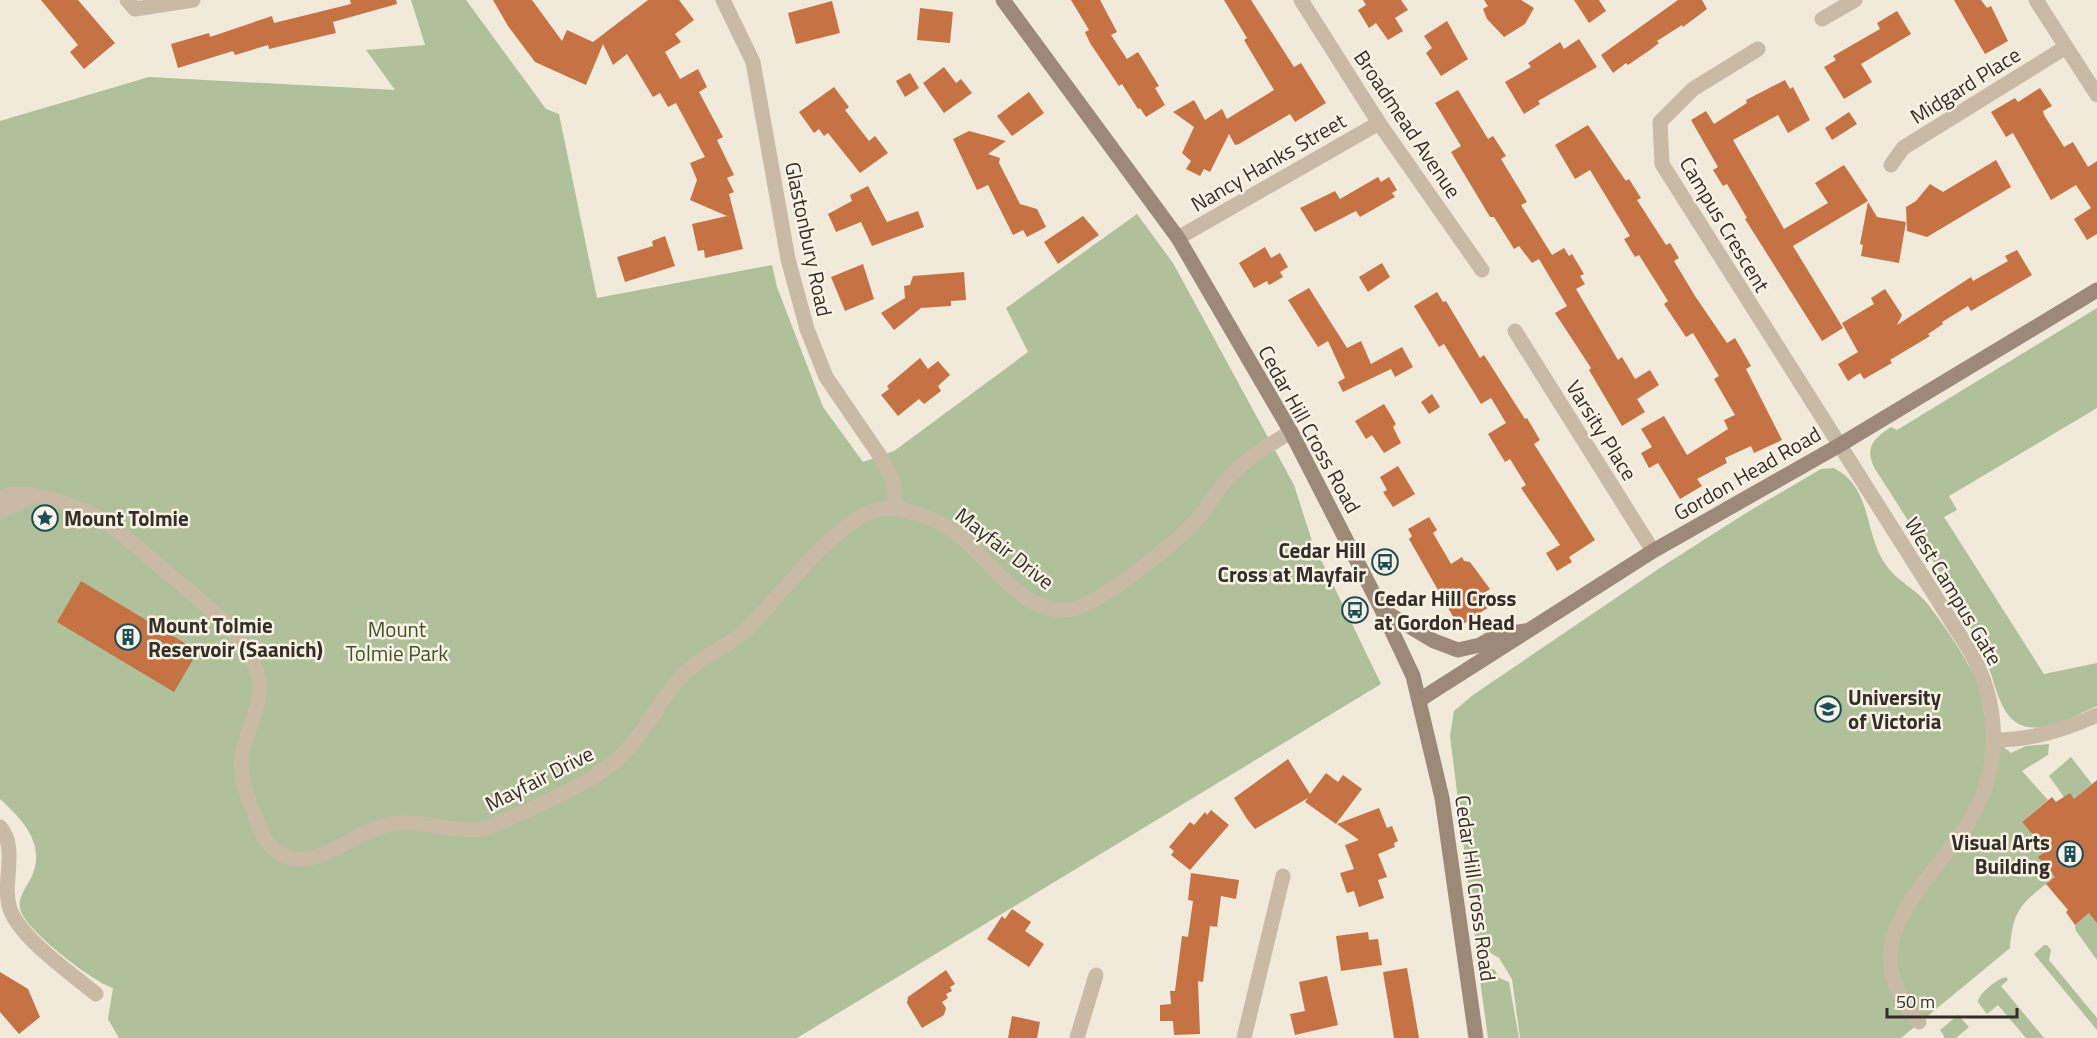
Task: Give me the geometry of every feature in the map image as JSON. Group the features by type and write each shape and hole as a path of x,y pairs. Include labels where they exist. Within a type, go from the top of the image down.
{"main road":[{"name":"Cedar Hill Cross Road","path":"1003,0 1178,238 1291,432 1413,676 1421,699 1442,798 1476,1038"},
{"name":"Gordon Head Road","path":"1421,699 1653,551 1838,446 2097,290"},
{"path":"1382,610 1434,641 1458,650 1480,645 1497,635 1527,631"}],"street":[{"path":"127,0 135,9 194,0"},
{"name":"Glastonbury Road","path":"723,0 753,62 788,259 807,329 826,377 882,459 893,480 896,508"},
{"name":"Broadmead Avenue","path":"1301,0 1379,123 1482,270"},
{"path":"1821,19 1855,0"},
{"path":"2036,0 2097,95"},
{"name":"Midgard Place","path":"1891,165 1903,148 2066,47"},
{"name":"Campus Crescent","path":"1758,49 1693,89 1660,122 1662,164 1838,446"},
{"name":"Nancy Hanks Street","path":"1178,238 1379,123"},
{"name":"Varsity Place","path":"1515,331 1653,551"},
{"name":"Mayfair Drive","path":"0,498 14,492 78,507 100,519 183,586 242,642 254,662 260,686 242,756 245,790 267,843 279,853 298,860 330,851 380,826 404,820 448,830 468,832 486,829 591,777 621,757 668,691 686,671 746,630 833,538 850,524 874,511 896,508 928,516 959,535 1023,595 1039,606 1056,610 1074,609 1092,601 1120,583 1167,546 1194,522 1234,472 1291,432"},
{"name":"West Campus Gate","path":"1838,446 1979,667 1991,701 1994,740 1988,778 1973,814 1910,899 1893,933 1890,961 1892,975 1903,1002 1920,1022"},
{"path":"0,512 32,496"},
{"path":"1994,740 2020,740 2058,732 2097,715"},
{"path":"0,827 8,836 9,907 21,929 96,994"},
{"path":"1244,1038 1283,876"},
{"path":"1077,1038 1096,975"}],"green space":[{"name":"Mount Tolmie Park","path":"411,0 466,0 546,109 559,114 597,298 772,265 777,287 823,407 863,462 894,451 1028,352 1006,308 1137,214 1173,263 1294,485 1312,541 1381,684 797,1038 119,1038 108,1019 113,988 75,965 45,941 24,917 20,908 20,900 35,866 34,844 24,825 0,799 0,121 149,77 395,90 366,50 425,45"},
{"path":"2097,308 2097,408 1949,496 1957,510 1944,517 2044,674 2097,663 2097,706 2058,723 2038,728 2028,727 2019,724 2006,712 1974,635 1934,563 1875,469 1870,450 1875,440 1891,427 1897,430"},
{"name":"University of Victoria","path":"1834,468 1855,487 1861,498 1873,537 1884,562 1895,575 1925,601 1965,659 1978,683 1987,725 1993,736 2011,753 2026,746 2049,744 2048,755 2022,771 2048,800 2022,822 2046,851 2039,857 2055,877 2022,906 2014,923 2010,948 1901,1038 1520,1038 1512,979 1499,958 1476,944 1450,736 1454,711 1473,695 1663,566 1821,469"},
{"path":"2071,757 2092,784 2074,799 2064,797 2049,776"},
{"path":"2089,913 2097,921 2097,960 2076,931 2075,925"},
{"path":"2044,945 2051,950 2049,960 2097,1018 2097,1030 2034,954"},
{"path":"1478,965 1495,970 1499,978 1509,982 1519,1038 1488,1038"},
{"path":"2006,977 2008,980 2001,986 2044,1038 2026,1038 1998,1005 1987,1014 1978,1002 1989,987"},
{"path":"1958,1015 1969,1027 1956,1038 1945,1038 1940,1030"}],"building":[{"path":"41,0 78,0 115,43 84,69 70,52 78,45"},
{"path":"350,0 396,0 397,4 333,22 336,33 269,49 268,45 235,55 233,51 178,68 171,44 209,33 210,37 272,16 274,23 351,4"},
{"path":"493,0 532,0 562,41 567,30 593,42 648,0 679,0 694,20 675,34 681,42 665,52 680,79 698,69 707,87 699,92 723,137 717,140 734,175 727,178 734,192 729,194 743,249 705,258 704,250 698,251 692,224 727,216 690,200 697,180 690,163 705,157 676,103 668,107 660,93 653,97 627,54 613,65 603,44 586,85 535,62 508,26"},
{"path":"1071,0 1100,0 1117,32 1111,35 1127,59 1138,52 1159,86 1155,88 1165,105 1146,117 1140,108 1138,109 1122,84 1119,86 1090,43 1085,32 1089,30"},
{"path":"1224,0 1251,0 1294,67 1301,63 1326,103 1295,122 1290,114 1239,144 1235,145 1229,134 1210,172 1204,169 1200,176 1186,169 1191,161 1182,153 1194,127 1173,112 1194,100 1205,120 1222,109 1227,119 1274,90 1244,40 1247,38"},
{"path":"1363,0 1401,0 1408,10 1395,18 1403,31 1388,40 1376,23 1369,28 1358,10 1366,5"},
{"path":"1484,0 1521,0 1534,8 1525,24 1504,37 1487,19 1483,9 1488,6"},
{"path":"1574,0 1599,0 1606,11 1589,23"},
{"path":"1678,0 1702,0 1707,9 1683,27 1682,25 1657,41 1659,43 1628,65 1626,63 1613,73 1601,55"},
{"path":"1954,0 1981,0 1987,8 1991,6 2008,41 1985,54"},
{"path":"832,1 840,33 796,44 788,13"},
{"path":"920,8 953,12 950,43 917,40"},
{"path":"1897,11 1911,34 1861,64 1872,82 1844,99 1824,67 1836,60 1833,56 1880,29 1877,23"},
{"path":"1447,21 1468,59 1441,76 1426,53 1432,48 1424,36"},
{"path":"1579,39 1597,67 1538,101 1540,104 1524,114 1505,82 1531,67 1528,63 1560,42 1564,49"},
{"path":"944,67 956,83 961,79 972,93 944,113 923,83"},
{"path":"910,73 919,88 905,97 896,81"},
{"path":"1785,80 1790,89 1793,87 1810,120 1788,133 1778,115 1733,140 1784,229 1828,203 1815,183 1844,165 1868,201 1793,246 1843,328 1822,341 1745,219 1747,218 1727,184 1723,186 1713,170 1718,167 1691,120 1706,111 1714,124 1747,103 1746,100"},
{"path":"834,87 849,107 845,110 869,141 875,136 888,153 860,173 828,133 824,136 819,129 814,133 799,112"},
{"path":"2040,88 2052,106 2043,111 2044,115 2064,147 2073,142 2088,167 2097,161 2097,234 2087,240 2074,219 2091,208 2076,185 2051,200 2013,133 2006,137 1991,112 2015,98 2018,102"},
{"path":"1458,90 1488,139 1493,136 1506,156 1501,159 1527,202 1521,205 1552,255 1564,248 1569,256 1572,254 1584,274 1580,276 1585,284 1576,289 1618,360 1622,357 1635,379 1650,370 1659,385 1637,399 1645,412 1622,426 1589,370 1591,368 1555,313 1567,306 1539,259 1532,263 1519,246 1514,249 1494,217 1490,217 1451,152 1461,146 1435,103"},
{"path":"1029,92 1044,113 1012,136 997,116"},
{"path":"1849,112 1857,124 1832,140 1825,128"},
{"path":"1588,125 1626,181 1629,179 1641,198 1637,200 1666,245 1670,243 1679,258 1674,261 1727,343 1735,338 1751,366 1746,369 1782,440 1754,453 1751,446 1725,458 1727,463 1697,479 1702,486 1680,499 1658,463 1649,468 1641,453 1652,447 1641,429 1664,416 1687,455 1728,429 1724,420 1735,415 1714,379 1719,376 1693,333 1686,337 1664,304 1668,301 1639,255 1635,257 1624,239 1630,236 1590,170 1575,179 1555,145"},
{"path":"969,131 1006,141 988,154 1000,158 999,163 1020,204 1037,209 1046,227 1027,237 1023,230 1013,235 988,185 977,190 953,139"},
{"path":"1996,160 2011,187 1927,237 1907,231 1906,207 1916,201 1930,184 1943,192"},
{"path":"1378,177 1381,182 1389,177 1397,190 1392,193 1395,197 1360,217 1356,211 1315,232 1300,208 1335,191 1340,199"},
{"path":"868,186 887,222 918,211 924,227 872,246 861,222 836,232 828,214 852,201 850,195"},
{"path":"1868,202 1877,217 1906,222 1899,263 1861,256 1863,245 1860,244"},
{"path":"1083,216 1099,235 1058,264 1044,242"},
{"path":"665,236 675,266 625,282 617,257 653,246 652,241"},
{"path":"1265,247 1271,258 1280,253 1288,267 1280,272 1283,277 1269,285 1267,281 1254,288 1239,263"},
{"path":"2017,250 2032,275 1971,311 1968,306 1942,322 1943,324 1928,334 1930,336 1890,360 1892,363 1864,379 1860,373 1848,381 1838,364 1858,352 1842,323 1874,304 1871,298 1885,289 1902,315 1897,325 1971,277 1973,281 2008,261 2005,256"},
{"path":"1382,263 1390,277 1368,292 1359,277"},
{"path":"863,264 874,299 845,311 831,277"},
{"path":"964,272 966,300 951,301 951,306 921,308 894,330 881,313 905,298 904,286 910,285 913,276"},
{"path":"1309,288 1347,348 1361,341 1371,364 1402,347 1413,367 1395,377 1391,369 1343,392 1338,382 1345,378 1328,341 1318,347 1288,300"},
{"path":"1437,292 1443,302 1446,301 1480,358 1484,355 1525,419 1527,418 1540,440 1534,444 1595,540 1569,557 1572,562 1557,571 1546,553 1560,545 1521,488 1526,485 1510,459 1505,462 1488,434 1506,423 1491,398 1481,404 1444,344 1439,347 1414,306"},
{"path":"920,358 928,369 938,361 950,375 938,386 941,391 924,404 919,399 898,416 881,395 889,389 887,386"},
{"path":"1432,394 1440,407 1429,414 1421,402"},
{"path":"1384,404 1396,424 1393,427 1401,443 1384,453 1372,435 1366,439 1355,421"},
{"path":"1398,466 1415,494 1393,507 1383,492 1387,490 1380,477"},
{"path":"1429,517 1437,530 1433,533 1451,564 1462,557 1464,561 1470,562 1490,589 1481,595 1489,607 1462,625 1457,618 1455,620 1409,539 1412,536 1408,529"},
{"name":"Mount Tolmie Reservoir (Saanich)","path":"81,581 198,651 174,692 57,622"},
{"path":"1288,759 1310,794 1326,773 1338,782 1343,775 1362,789 1336,824 1305,802 1308,798 1255,829 1247,819 1234,798"},
{"name":"Visual Arts Building","path":"2097,780 2097,923 2089,913 2075,925 2066,912 2068,910 2046,884 2055,877 2038,857 2046,851 2022,822 2052,797 2056,802 2070,793 2074,799"},
{"path":"1379,808 1387,828 1392,826 1398,841 1394,843 1395,847 1378,854 1387,877 1378,880 1384,898 1359,907 1354,891 1347,893 1340,873 1354,869 1345,845 1359,840 1337,824"},
{"path":"1211,810 1229,825 1190,870 1171,855 1174,851 1169,847 1190,822 1194,825 1205,812 1207,815"},
{"path":"1191,873 1239,880 1236,899 1221,896 1217,927 1210,926 1203,982 1198,981 1200,1034 1174,1035 1173,1021 1160,1021 1160,1005 1171,1004 1170,991 1175,991 1182,936 1188,937 1193,901 1188,900"},
{"path":"1012,909 1031,922 1025,931 1044,944 1029,967 987,939 1002,916 1005,919"},
{"path":"1368,932 1369,940 1378,939 1382,965 1341,971 1336,936"},
{"path":"1407,968 1419,1038 1394,1038 1383,972"},
{"path":"946,970 955,984 950,987 952,991 946,994 948,998 942,1002 946,1008 944,1015 922,1028 907,1003 908,997"},
{"path":"0,972 28,989 40,1017 19,1034 0,1012"},
{"path":"1327,976 1338,1025 1295,1035 1290,1014 1305,1011 1299,982"},
{"path":"1012,1016 1040,1022 1037,1038 1008,1038"}],"place":[{"name":"Mount Tolmie","path":"45,518"},
{"name":"Cedar Hill Cross at Mayfair","path":"1385,562"},
{"name":"Cedar Hill Cross at Gordon Head","path":"1355,610"},
{"name":"Mount Tolmie Reservoir (Saanich)","path":"128,637"},
{"name":"University of Victoria","path":"1828,709"},
{"name":"Visual Arts Building","path":"2070,854"}]}
